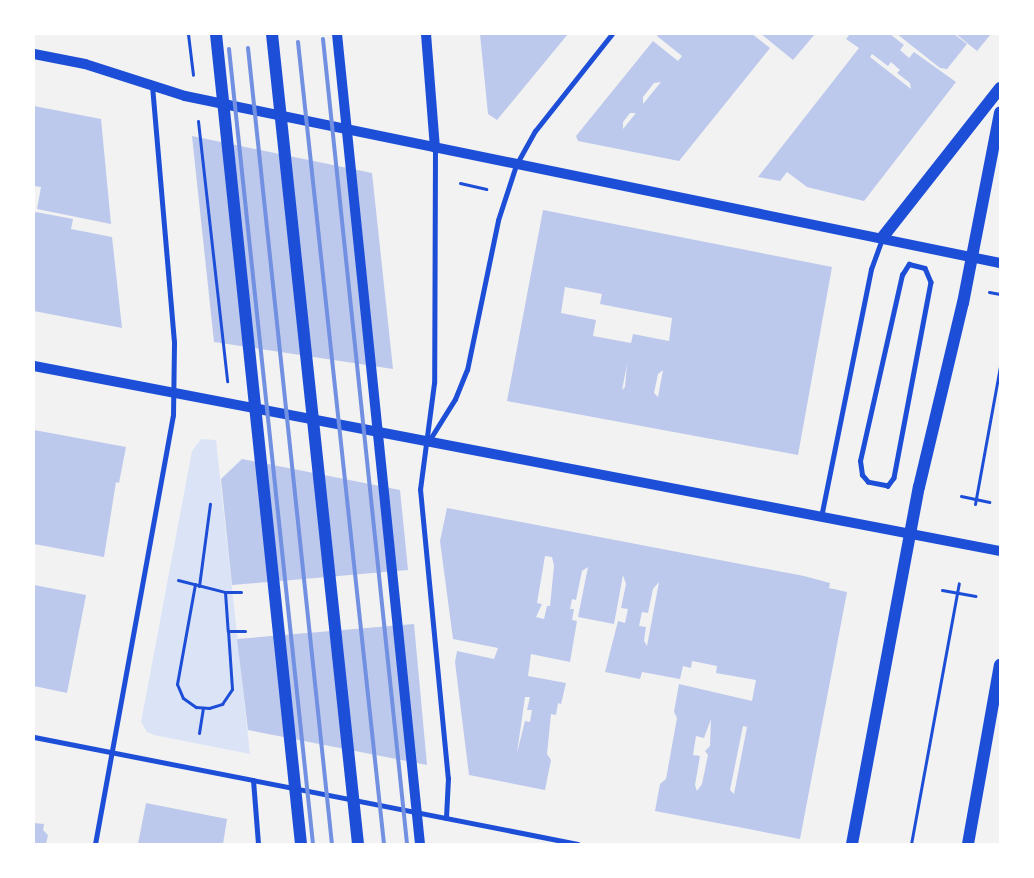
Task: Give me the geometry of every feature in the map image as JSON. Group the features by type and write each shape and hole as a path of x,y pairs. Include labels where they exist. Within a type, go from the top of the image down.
{"main road":[{"path":"216,34 302,844"},
{"path":"337,34 420,844"},
{"path":"426,34 435,148"},
{"path":"273,39 358,844"},
{"path":"34,54 85,64 186,96 516,165 1000,262"},
{"path":"882,238 1000,88"},
{"path":"852,844 910,534 972,257 1000,113"},
{"path":"34,366 1000,550"},
{"path":"968,844 1000,665"}],"street":[{"path":"428,442 447,414 467,370 498,220 516,165 535,131 612,34"},
{"path":"95,844 170,440 174,393 174,342 152,86"},
{"path":"435,148 435,357 428,442 422,465 420,501 448,778 446,818"},
{"path":"821,517 871,269 882,238"},
{"path":"909,264 925,268 931,282 894,478 888,486 868,482 862,475 860,461 905,268 909,264"},
{"path":"34,737 578,844"},
{"path":"253,780 258,844"}],"path":[{"path":"188,34 194,83"},
{"path":"197,113 228,390"},
{"path":"460,183 486,189"},
{"path":"974,504 1000,366"},
{"path":"960,496 989,502"},
{"path":"210,504 197,585 177,684 183,698 203,709 222,704 232,689 225,592"},
{"path":"178,580 225,592 241,592"},
{"path":"911,844 959,583"},
{"path":"942,590 975,596"},
{"path":"228,631 245,631"},
{"path":"199,733 203,709"}],"shaded area":[{"path":"201,439 216,440 250,754 154,735 147,732 141,722 192,451"}],"building":[{"path":"480,34 568,34 497,120 488,114"},
{"path":"659,34 752,34 770,48 679,161 578,141 576,136 653,41 678,61 682,56 657,36","holes":["661,82 643,104 643,97 654,83","630,113 636,113 623,129 623,122"]},
{"path":"761,34 815,34 793,60"},
{"path":"850,34 890,34 904,45 900,50 909,58 914,52 956,82 864,201 807,187 787,172 780,181 758,177 859,48 846,39","holes":["872,54 888,66 891,62 900,70 897,73 910,83 911,89 870,57"]},
{"path":"897,34 954,34 967,44 947,69 940,68"},
{"path":"956,34 991,34 977,51"},
{"path":"34,106 101,119 111,224 37,209 41,187 34,186"},
{"path":"192,136 372,173 393,369 214,342"},
{"path":"543,210 832,267 798,455 507,401","holes":["565,287 602,294 600,304 672,318 669,341 633,334 631,343 593,336 596,320 561,313","627,364 625,387 622,390","663,370 658,397 654,393 658,374"]},
{"path":"36,212 73,219 71,229 112,237 122,328 34,311 34,214"},
{"path":"34,430 126,447 119,483 116,482 104,557 34,544"},
{"path":"242,459 400,490 408,570 232,585 221,479"},
{"path":"447,508 804,576 830,583 829,588 847,592 800,839 655,811 660,784 666,779 677,718 674,712 679,684 752,701 756,680 716,673 717,666 692,661 691,668 683,666 680,679 642,672 640,679 605,672 618,621 625,623 628,609 621,608 626,584 623,575 614,624 578,617 588,567 582,571 576,600 572,599 570,609 574,609 572,620 577,621 570,662 531,654 528,676 566,683 561,704 558,703 556,715 551,714 547,754 551,760 545,790 469,775 455,662 457,651 494,659 498,648 453,639 440,541","holes":["545,556 552,557 554,566 550,606 547,606 544,619 536,617 542,604 537,603","659,582 647,646 644,641 646,627 639,626 642,612 648,613 653,589","525,697 530,697 527,710 532,710 530,722 525,721 517,753","711,719 710,746 705,751 708,755 702,784 697,791 695,785 700,756 693,755 696,736 704,738","743,726 747,727 734,794 730,790"]},
{"path":"34,585 86,595 67,693 34,686"},
{"path":"414,624 427,765 248,730 237,639"},
{"path":"146,803 227,819 223,844 138,844"},
{"path":"34,823 44,824 43,830 48,835 46,844 34,844"}],"railway":[{"path":"323,39 407,844"},
{"path":"298,42 384,844"},
{"path":"248,48 332,844"},
{"path":"229,49 313,844"}]}
